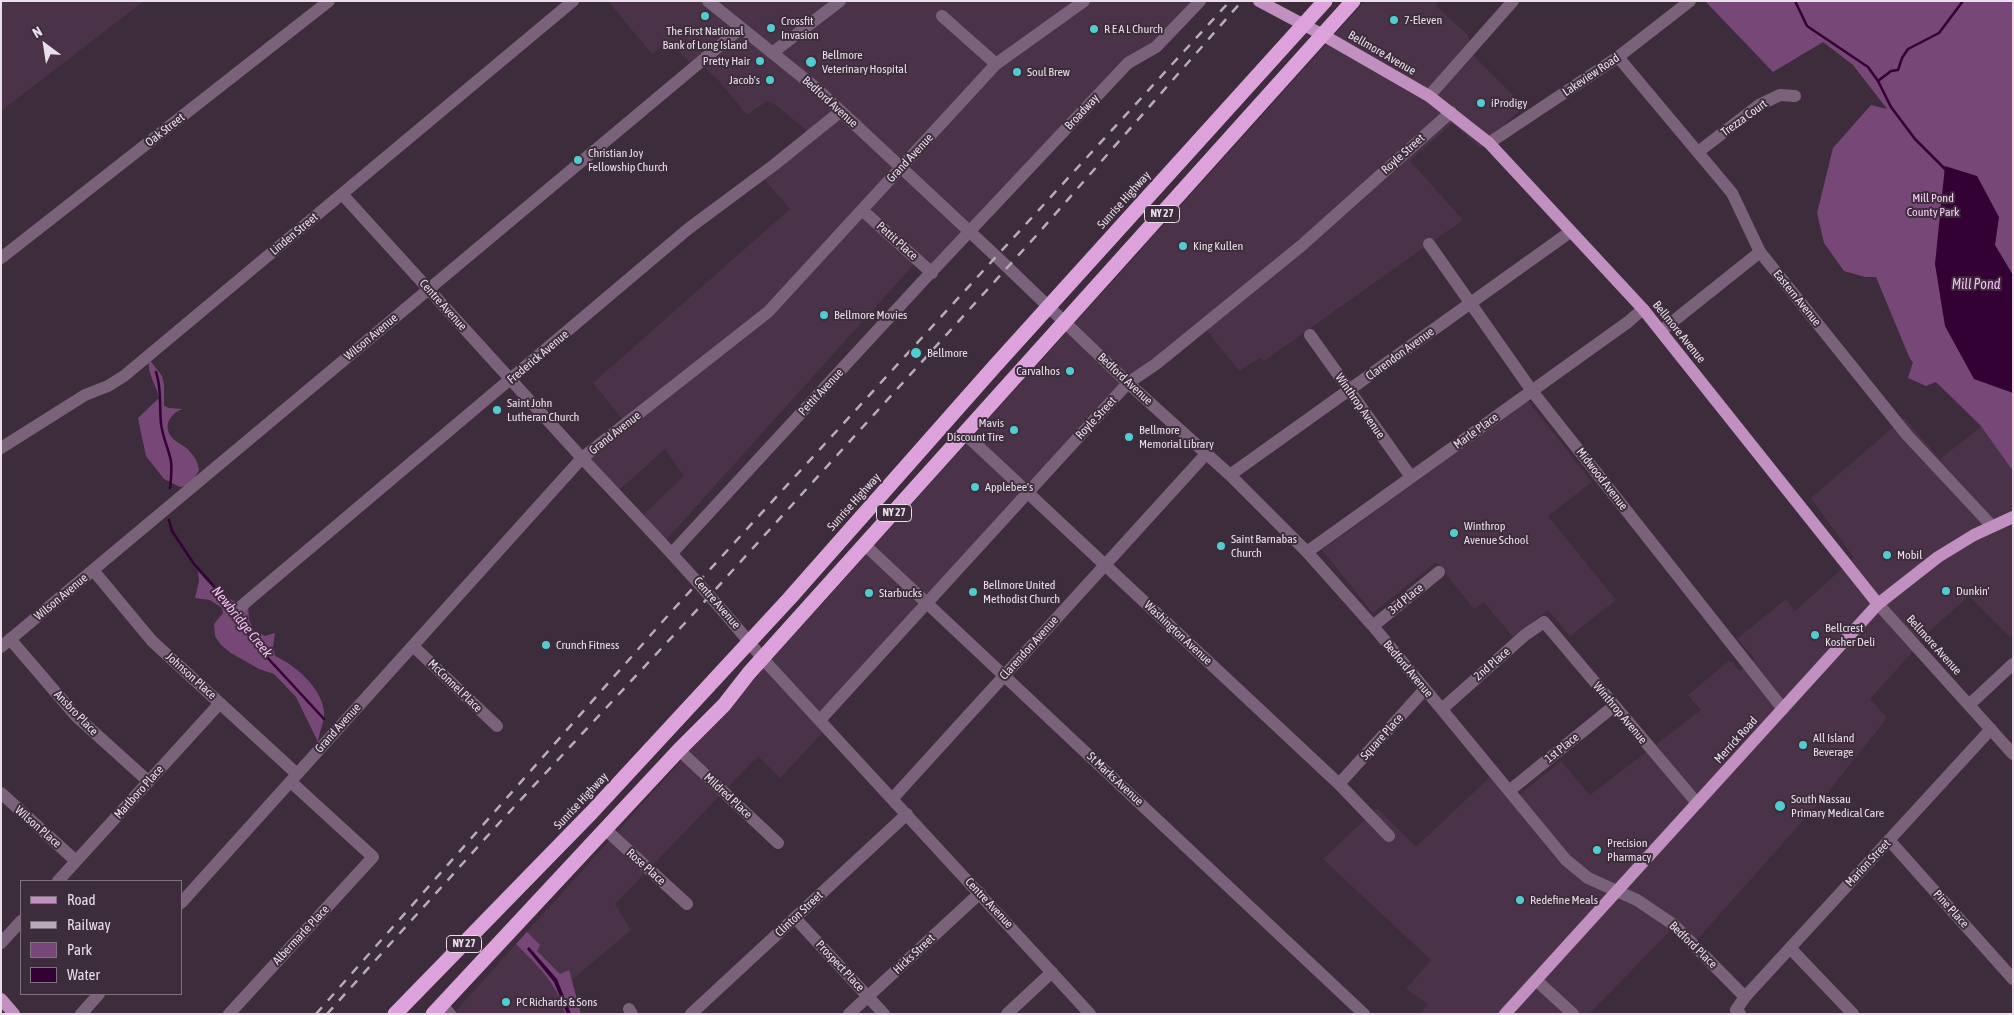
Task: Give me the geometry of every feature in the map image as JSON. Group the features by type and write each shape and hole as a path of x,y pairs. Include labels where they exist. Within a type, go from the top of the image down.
{"highway":[{"name":"Sunrise Highway","path":"395,1014 592,812 749,641 1325,1"},
{"name":"NY 27","path":"442,1011 605,830 679,750 724,705 763,658 1353,1"}],"main road":[{"name":"Bellmore Avenue","path":"1259,1 1323,35 1429,96 1488,143 1662,331 1878,604"},
{"name":"Merrick Road","path":"1506,1014 1878,604 1930,562 1992,526 2013,517"},
{"path":"1,999 14,1014"}],"street":[{"name":"Oak Street","path":"1,258 329,1"},
{"name":"Linden Street","path":"1,448 85,395 108,386 124,376 573,1"},
{"name":"Bedford Avenue","path":"708,1 816,88 1128,383 1230,476 1307,552 1373,626 1566,860 1588,878 1616,892"},
{"path":"772,52 840,1"},
{"name":"Grand Avenue","path":"182,902 582,458 768,312 996,64 1084,1"},
{"name":"Broadway","path":"970,232 1128,62 1156,47 1200,1"},
{"path":"1429,96 1513,1"},
{"name":"Lakeview Road","path":"1488,143 1618,58 1690,1"},
{"path":"942,16 996,64"},
{"name":"Wilson Avenue","path":"6,643 741,28"},
{"name":"Eastern Avenue","path":"1618,58 1732,193 1760,252 1907,435 1992,526"},
{"name":"Trezza Court","path":"1698,152 1759,105 1780,95 1795,96"},
{"name":"Frederick Avenue","path":"239,608 688,229 774,165 841,111"},
{"name":"Royle Street","path":"820,720 1128,383 1156,364 1301,246 1451,112"},
{"name":"Centre Avenue","path":"342,194 582,458 672,553 763,658 1090,1014"},
{"name":"Pettit Place","path":"862,210 932,273"},
{"name":"Pettit Avenue","path":"672,553 970,232"},
{"name":"Clarendon Avenue","path":"1230,476 1570,232"},
{"name":"Midwood Avenue","path":"1429,244 1532,391 1783,709"},
{"path":"1662,331 1760,252"},
{"name":"Marle Place","path":"1307,552 1628,322 1643,309"},
{"name":"Winthrop Avenue","path":"1310,335 1411,477"},
{"name":"Washington Avenue","path":"964,434 1339,784 1389,836"},
{"name":"Clarendon Avenue","path":"893,798 1206,454"},
{"name":"St Marks Avenue","path":"865,544 1364,1014"},
{"name":"Johnson Place","path":"93,570 152,641 220,703 373,857"},
{"name":"3rd Place","path":"1373,626 1439,572"},
{"name":"Bellmore Avenue","path":"1878,604 2013,754"},
{"name":"Winthrop Avenue","path":"1544,622 1697,803"},
{"name":"2nd Place","path":"1442,709 1525,635 1544,622"},
{"name":"Ansbro Place","path":"6,643 76,716 148,781"},
{"name":"McConnel Place","path":"413,646 497,726"},
{"path":"1969,705 2013,664"},
{"name":"Square Place","path":"1339,784 1425,689"},
{"name":"Marlboro Place","path":"59,880 220,703"},
{"name":"1st Place","path":"1509,791 1614,706"},
{"name":"Marion Street","path":"1745,997 1991,729"},
{"name":"Mildred Place","path":"679,750 778,843"},
{"name":"Wilson Place","path":"1,793 76,861"},
{"name":"Clinton Street","path":"691,1014 907,814"},
{"name":"Rose Place","path":"605,830 687,904"},
{"name":"Pine Place","path":"1889,840 2013,979"},
{"name":"Albermarle Place","path":"229,1014 373,857"},
{"name":"Bedford Place","path":"1616,892 1637,900 1674,925 1745,997"},
{"name":"Hicks Street","path":"849,1014 980,893"},
{"name":"Prospect Place","path":"796,918 884,1014"},
{"path":"1,943 20,922"},
{"path":"1790,948 1853,1014"},
{"path":"1007,1014 1052,972"},
{"path":"1536,980 1573,1014"},
{"path":"81,1014 98,995"},
{"path":"1740,1014 1736,1010 1745,997"}],"shaded area":[{"path":"1,1 144,1 1,111"},
{"path":"608,1 1191,1 1154,45 927,272 915,263 666,540 642,516 684,476 665,449 619,490 589,458 628,426 593,383 790,209 763,178 815,137 772,102 767,101 747,115 719,81 702,65 696,69 669,41 652,54"},
{"path":"1365,1 1439,1 1436,6 1467,34 1474,56 1524,106 1480,148 1452,123 1410,161 1463,220 1264,361 1261,357 1239,371 1204,327 1129,385 819,721 826,729 780,778 758,756 615,904 631,930 568,983 577,1014 453,1014"},
{"name":"Winthrop Avenue School","path":"1528,401 1592,482 1548,516 1616,600 1570,636 1548,610 1513,637 1484,602 1474,609 1436,562 1373,613 1322,550"},
{"path":"1904,418 1940,459 1982,426 2013,471 2013,640 1969,596 1914,645 1916,648 1870,699 1887,718 1824,797 1695,942 1676,925 1589,1014 1419,1014 1428,1004 1406,989 1431,960 1323,859 1377,808 1416,847 1489,778 1517,797 1561,761 1590,795 1701,710 1688,695 1730,660 1740,671 1755,659 1737,639 1786,599 1795,611 1854,558 1811,498"}],"green space":[{"name":"Mill Pond County Park","path":"1705,1 2013,1 2013,471 1981,426 1936,382 1926,386 1908,378 1913,362 1910,359 1876,277 1865,277 1844,271 1824,243 1817,213 1833,148 1871,105 1887,109 1853,65 1823,42 1773,72"},
{"path":"149,359 162,376 164,406 183,409 170,418 168,427 171,437 189,451 197,463 199,470 194,479 186,486 180,487 164,479 146,456 138,418 159,398 150,374"},
{"path":"198,571 214,588 227,598 248,604 249,620 254,631 265,636 275,633 273,647 275,656 299,671 312,685 322,702 324,711 318,742 296,697 274,674 259,669 221,645 215,636 214,624 223,613 222,608 210,600 195,598 199,581"},
{"path":"527,932 540,945 537,951 560,974 569,970 581,1014 565,1014 562,1003 552,984 539,967 516,944"}],"water":[{"name":"Mill Pond","path":"1945,166 1977,176 1999,217 1995,245 2013,275 2013,393 1974,379 1945,326 1935,264"},
{"path":"529,947 557,979 571,1014 567,1014 554,982 527,949"}],"waterway":[{"path":"1795,1 1807,26 1868,67 1878,81"},
{"path":"1945,169 1915,139 1891,107 1878,81 1891,71 1898,70 1902,58 1908,49 1939,33 1963,1"},
{"name":"Newbridge Creek","path":"156,372 160,391 160,416 163,436 170,457 172,472 170,488"},
{"name":"Newbridge Creek","path":"169,520 172,531 194,564 212,584 265,655 324,719"}],"railway":[{"path":"316,1014 671,612 1230,1"},
{"path":"327,1014 1035,237 1242,1"}],"place":[{"name":"The First National Bank of Long Island","path":"705,16"},
{"name":"7-Eleven","path":"1394,20"},
{"name":"Crossfit Invasion","path":"771,28"},
{"name":"R E A L Church","path":"1094,29"},
{"name":"Pretty Hair","path":"760,61"},
{"name":"Bellmore Veterinary Hospital","path":"811,62"},
{"name":"Soul Brew","path":"1017,72"},
{"name":"Jacob's","path":"770,80"},
{"name":"iProdigy","path":"1481,103"},
{"name":"Christian Joy Fellowship Church","path":"578,160"},
{"name":"King Kullen","path":"1183,246"},
{"name":"Bellmore Movies","path":"824,315"},
{"name":"Bellmore","path":"916,353"},
{"name":"Carvalhos","path":"1070,371"},
{"name":"Saint John Lutheran Church","path":"497,410"},
{"name":"Mavis Discount Tire","path":"1014,430"},
{"name":"Bellmore Memorial Library","path":"1129,437"},
{"name":"Applebee's","path":"975,487"},
{"name":"Winthrop Avenue School","path":"1454,533"},
{"name":"Saint Barnabas Church","path":"1221,546"},
{"name":"Mobil","path":"1887,555"},
{"name":"Dunkin'","path":"1946,591"},
{"name":"Bellmore United Methodist Church","path":"973,592"},
{"name":"Starbucks","path":"869,593"},
{"name":"Bellcrest Kosher Deli","path":"1815,635"},
{"name":"Crunch Fitness","path":"546,645"},
{"name":"All Island Beverage","path":"1803,745"},
{"name":"South Nassau Primary Medical Care","path":"1780,806"},
{"name":"Precision Pharmacy","path":"1597,850"},
{"name":"Redefine Meals","path":"1520,900"},
{"name":"PC Richards & Sons","path":"506,1002"}]}
